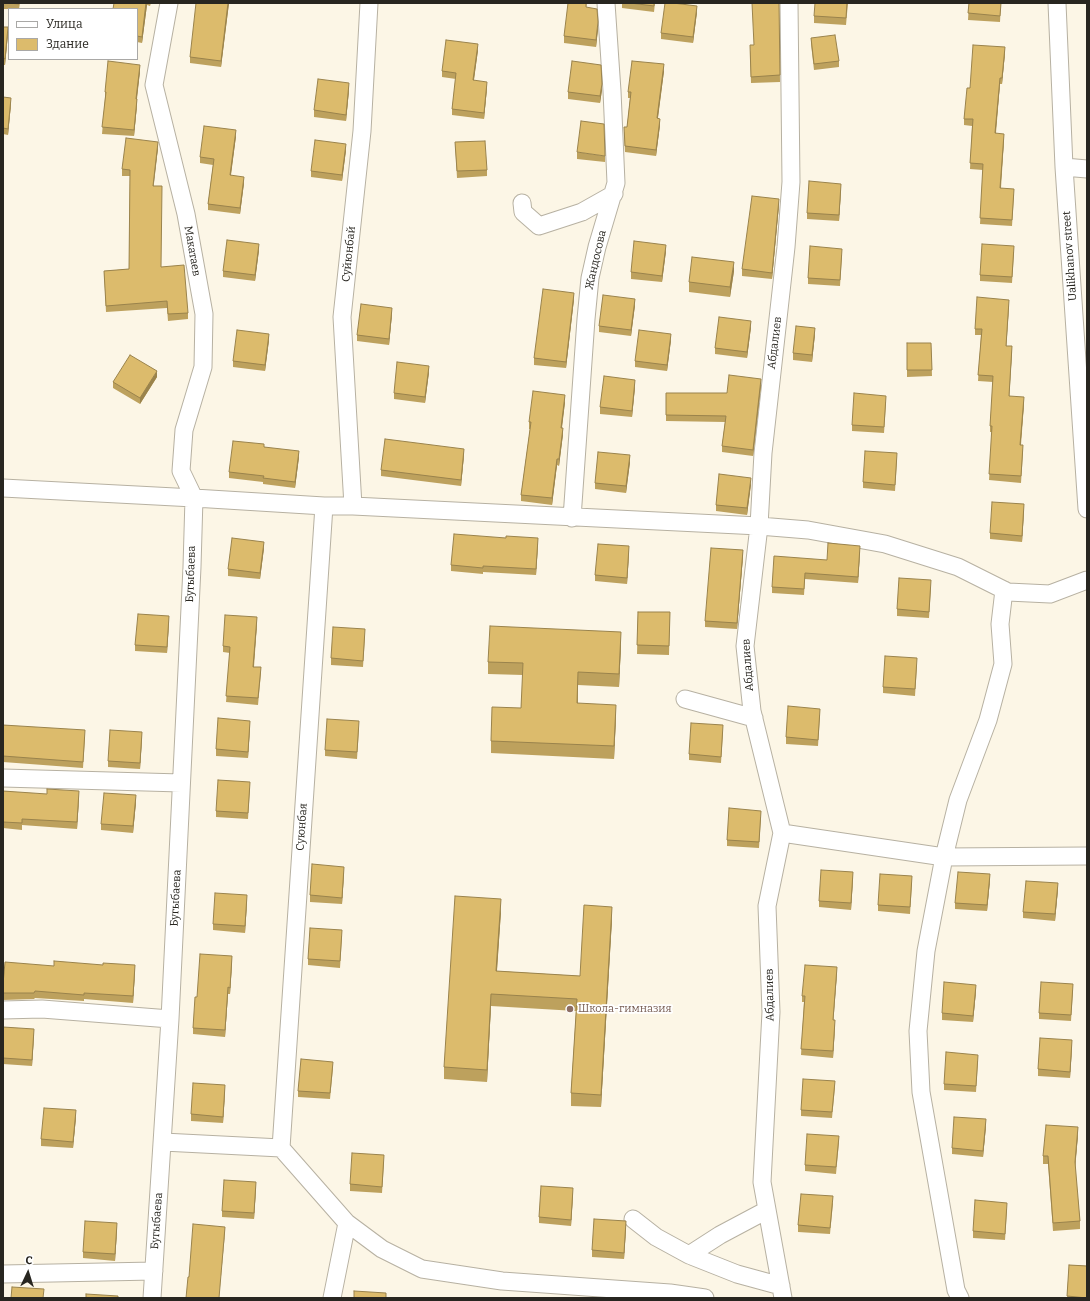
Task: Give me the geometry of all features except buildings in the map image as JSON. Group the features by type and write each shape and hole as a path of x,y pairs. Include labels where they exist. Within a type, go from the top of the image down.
{"street":[{"name":"Макатаев","path":"169,3 154,84 186,214 204,314 203,367 184,430 181,470 194,498"},
{"name":"Суйюнбай","path":"353,506 342,317 362,131 369,3"},
{"name":"Жандосова","path":"572,518 590,278 597,247 614,194 616,183 606,3"},
{"name":"Абдалиев","path":"782,1292 762,1182 771,1012 767,906 782,833 754,718 745,646 759,526 763,453 786,247 791,182 789,3"},
{"name":"Ualikhanov street","path":"1057,3 1064,167 1087,509"},
{"path":"1064,167 1087,169"},
{"path":"522,203 523,212 539,226 582,212 614,194"},
{"path":"3,488 324,506 353,506 572,518 759,526 808,530 885,544 958,567 1008,592 1050,594 1087,580"},
{"name":"Бугыбаева","path":"152,1298 170,1019 194,498"},
{"name":"Суюнбая","path":"281,1148 324,506"},
{"path":"960,1298 956,1290 921,1092 918,1031 926,951 944,857 958,800 988,720 1003,664 1000,624 1004,590"},
{"path":"685,699 754,718"},
{"path":"3,778 181,783"},
{"path":"782,833 944,857 1087,856"},
{"path":"3,1010 42,1009 170,1019"},
{"path":"163,1142 281,1148 347,1222 382,1249 422,1269 502,1281 705,1298"},
{"path":"689,1255 720,1235 767,1210"},
{"path":"632,1219 656,1237 689,1255 782,1292"},
{"path":"332,1298 347,1222"},
{"path":"3,1274 154,1271"}],"place":[{"name":"Школа-гимназия","path":"570,1009"}]}
